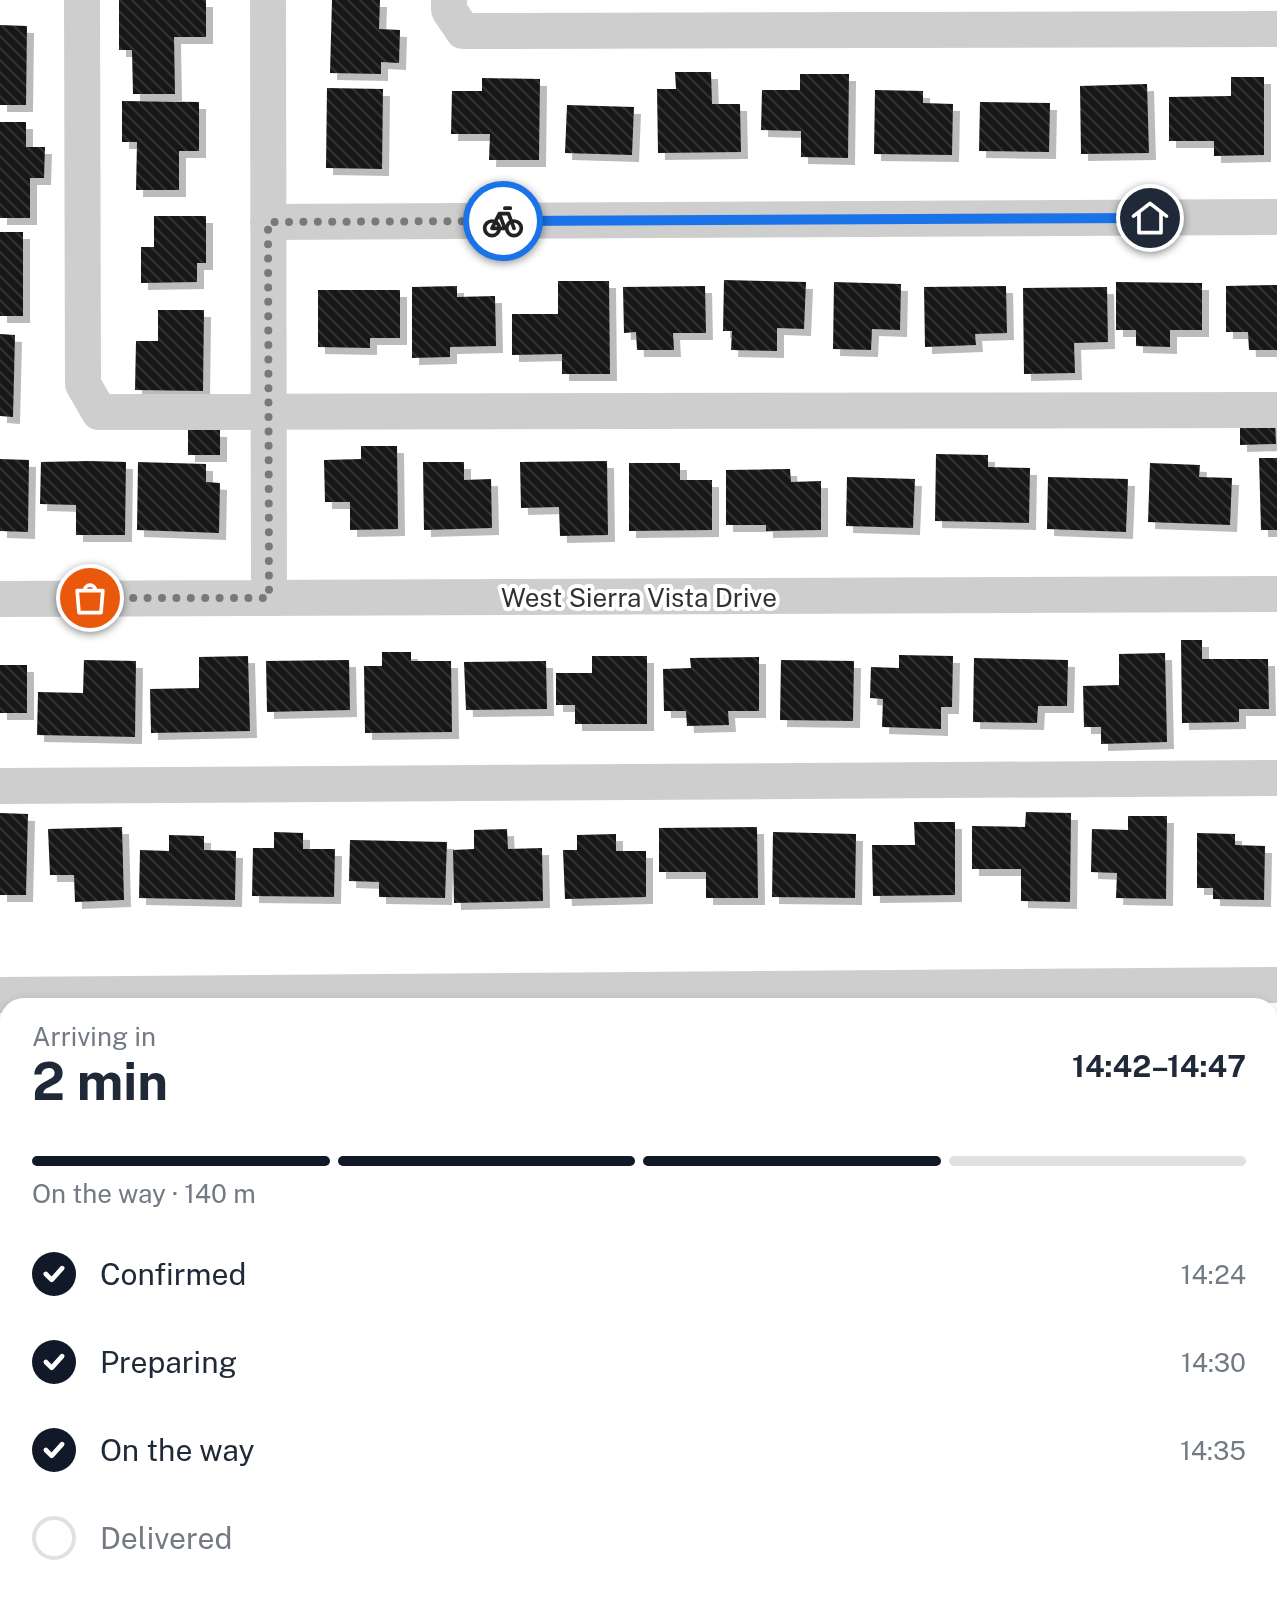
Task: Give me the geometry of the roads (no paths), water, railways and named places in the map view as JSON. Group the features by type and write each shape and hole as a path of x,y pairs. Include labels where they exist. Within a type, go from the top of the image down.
{"street":[{"path":"82,0 83,384 99,412 1277,410"},
{"path":"268,0 269,598"},
{"path":"449,0 449,10 463,31 1277,29"},
{"path":"268,222 1277,217"},
{"name":"West Sierra Vista Drive","path":"0,599 1277,594"},
{"path":"0,786 1277,778"},
{"path":"0,995 1277,985"}]}
